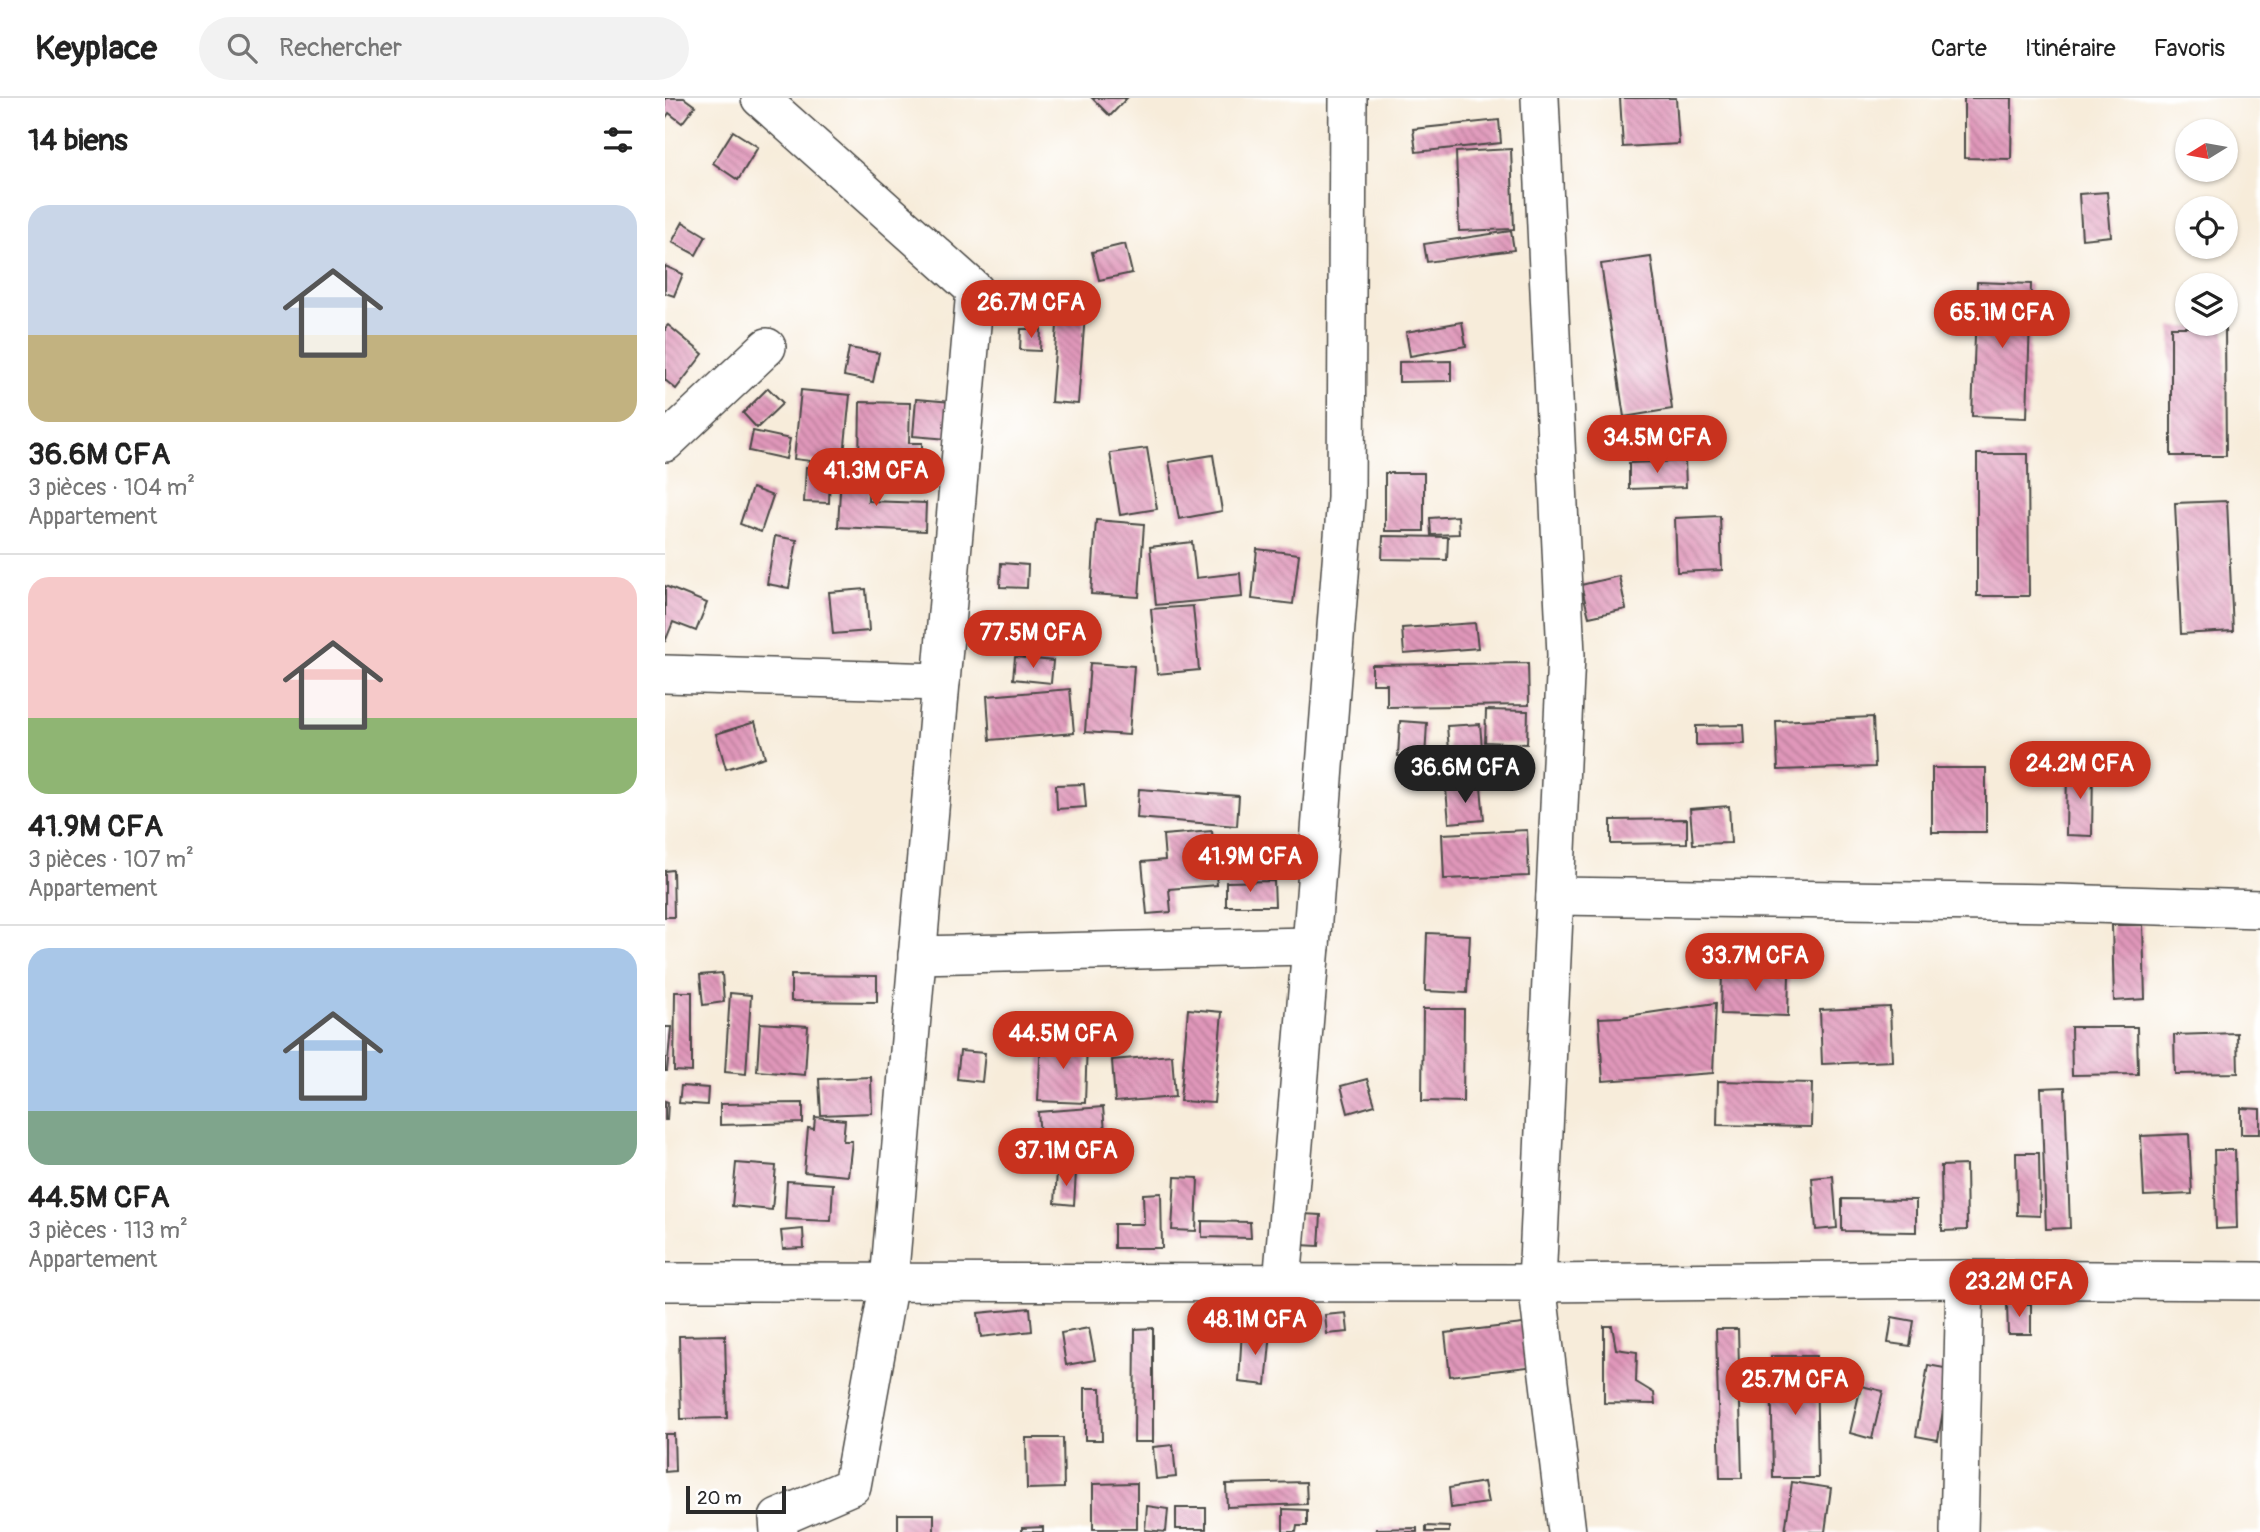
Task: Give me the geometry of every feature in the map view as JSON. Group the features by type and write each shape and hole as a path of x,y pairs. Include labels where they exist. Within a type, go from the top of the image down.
{"street":[{"path":"760,98 975,290 889,1282 852,1486 778,1518 779,1532"},
{"path":"1282,1283 1346,498 1348,98"},
{"path":"1540,98 1566,655 1537,1283 1567,1532"},
{"path":"665,443 767,347"},
{"path":"665,674 941,682"},
{"path":"1555,896 2057,903 2260,909"},
{"path":"917,955 1311,946"},
{"path":"1959,1532 1965,1279"},
{"path":"665,1282 1537,1283 1965,1279 2260,1281"}],"building":[{"path":"665,98 684,98 695,106 682,123 669,113 665,119"},
{"path":"1092,98 1127,98 1110,116"},
{"path":"1620,98 1676,98 1679,144 1623,147"},
{"path":"1964,98 2012,98 2011,159 1964,158"},
{"path":"1499,120 1501,143 1416,152 1413,129"},
{"path":"733,131 758,147 738,180 713,163"},
{"path":"1511,149 1514,229 1459,231 1456,152"},
{"path":"2107,192 2111,236 2082,239 2079,194"},
{"path":"683,222 706,236 696,255 672,242"},
{"path":"1511,231 1514,250 1427,262 1424,244"},
{"path":"1125,244 1132,273 1099,280 1092,252"},
{"path":"1651,257 1672,409 1624,417 1601,264"},
{"path":"665,266 683,274 674,296 665,293"},
{"path":"1977,282 2031,284 2027,418 1972,416"},
{"path":"1058,313 1085,315 1078,404 1051,402"},
{"path":"1462,322 1466,346 1410,356 1406,332"},
{"path":"668,325 703,354 676,389 665,380 665,328"},
{"path":"2171,327 2175,327 2175,336 2225,336 2226,456 2171,456"},
{"path":"1021,329 1041,329 1040,351 1020,350"},
{"path":"849,348 879,353 873,382 844,376"},
{"path":"1451,361 1451,381 1399,382 1399,362"},
{"path":"768,388 783,403 757,428 743,413"},
{"path":"801,390 850,395 843,465 794,459"},
{"path":"916,399 952,402 948,439 913,436"},
{"path":"860,402 910,403 909,443 922,443 922,467 859,466"},
{"path":"753,431 790,439 786,459 749,451"},
{"path":"1147,448 1157,509 1120,515 1110,453"},
{"path":"1977,454 2028,454 2029,596 1977,596"},
{"path":"1213,455 1222,511 1179,519 1169,462"},
{"path":"1685,461 1686,487 1629,489 1629,463"},
{"path":"806,467 830,468 829,503 804,502"},
{"path":"841,473 869,474 868,501 926,503 925,531 838,527"},
{"path":"1385,473 1424,473 1424,531 1385,531"},
{"path":"752,488 773,496 761,532 740,524"},
{"path":"2227,501 2233,631 2181,634 2175,503"},
{"path":"1458,516 1459,534 1431,535 1430,518"},
{"path":"1720,516 1722,570 1677,572 1675,518"},
{"path":"1096,520 1144,524 1139,597 1091,594"},
{"path":"775,536 797,540 789,588 767,584"},
{"path":"1383,536 1448,537 1447,560 1382,559"},
{"path":"1192,542 1196,578 1240,573 1242,597 1156,605 1150,547"},
{"path":"1257,549 1299,554 1293,604 1252,599"},
{"path":"1001,563 1028,565 1027,588 1000,587"},
{"path":"1619,576 1626,609 1589,617 1581,585"},
{"path":"665,586 707,603 696,631 673,622 665,642"},
{"path":"866,589 869,631 833,634 829,592"},
{"path":"1193,606 1199,670 1157,674 1151,609"},
{"path":"1475,623 1478,648 1404,654 1402,628"},
{"path":"1015,657 1053,661 1051,683 1013,679"},
{"path":"1090,663 1134,666 1129,735 1085,732"},
{"path":"1528,663 1529,705 1387,707 1387,684 1372,684 1372,665"},
{"path":"1070,689 1074,733 990,740 987,696"},
{"path":"1486,710 1528,711 1527,744 1485,742"},
{"path":"1873,717 1875,767 1778,770 1776,721"},
{"path":"1400,721 1427,723 1425,758 1398,756"},
{"path":"755,722 765,757 726,769 716,734"},
{"path":"1480,724 1485,784 1452,787 1447,726"},
{"path":"1744,725 1745,744 1696,745 1696,726"},
{"path":"2067,767 2093,767 2092,836 2066,835"},
{"path":"1932,768 1986,768 1986,832 1932,832"},
{"path":"1084,784 1086,807 1057,809 1056,785"},
{"path":"1481,787 1484,820 1449,823 1446,789"},
{"path":"1139,789 1239,796 1237,826 1137,818"},
{"path":"1729,806 1731,843 1693,844 1690,809"},
{"path":"1687,819 1687,843 1611,844 1611,820"},
{"path":"1527,830 1529,876 1444,879 1442,834"},
{"path":"1212,831 1217,885 1169,889 1171,912 1147,914 1142,862 1165,860 1163,835"},
{"path":"673,870 674,917 665,917 665,871"},
{"path":"1274,881 1275,906 1226,906 1226,882"},
{"path":"2112,925 2143,925 2145,999 2114,1001"},
{"path":"1427,933 1470,935 1467,993 1425,991"},
{"path":"1722,971 1789,973 1788,1016 1721,1014"},
{"path":"722,973 724,1002 703,1005 700,975"},
{"path":"791,975 877,976 877,1002 791,1001"},
{"path":"675,992 692,992 692,1072 674,1071"},
{"path":"730,993 751,995 746,1074 725,1072"},
{"path":"1716,1003 1713,1073 1603,1081 1599,1018"},
{"path":"1890,1007 1892,1061 1822,1064 1820,1010"},
{"path":"1188,1009 1222,1012 1214,1103 1180,1101"},
{"path":"1423,1009 1464,1009 1463,1102 1422,1101"},
{"path":"760,1023 808,1026 805,1075 757,1071"},
{"path":"665,1027 671,1027 667,1071 665,1071"},
{"path":"2071,1027 2137,1027 2138,1074 2072,1075"},
{"path":"2237,1033 2238,1073 2175,1074 2174,1035"},
{"path":"1041,1039 1087,1041 1085,1103 1038,1101"},
{"path":"960,1051 985,1053 982,1082 957,1079"},
{"path":"1172,1055 1175,1097 1115,1102 1112,1060"},
{"path":"871,1077 872,1113 821,1115 819,1079"},
{"path":"1367,1079 1375,1105 1348,1113 1341,1086"},
{"path":"1718,1081 1812,1083 1811,1127 1717,1125"},
{"path":"681,1086 708,1088 707,1105 679,1103"},
{"path":"2065,1087 2070,1228 2046,1229 2041,1088"},
{"path":"665,1101 668,1102 667,1120 665,1120"},
{"path":"803,1103 803,1123 720,1125 720,1104"},
{"path":"1103,1107 1106,1144 1041,1148 1038,1112"},
{"path":"2241,1108 2260,1109 2260,1134 2241,1134"},
{"path":"815,1117 845,1120 843,1141 852,1141 848,1176 804,1172 808,1128 814,1129"},
{"path":"2189,1134 2192,1194 2144,1196 2141,1136"},
{"path":"2214,1150 2235,1150 2237,1228 2216,1229"},
{"path":"2016,1153 2039,1153 2040,1216 2017,1215"},
{"path":"736,1163 776,1166 772,1210 732,1206"},
{"path":"1966,1165 1967,1230 1942,1231 1941,1166"},
{"path":"1057,1171 1076,1172 1074,1205 1055,1203"},
{"path":"1833,1176 1837,1228 1816,1230 1812,1178"},
{"path":"1175,1177 1198,1178 1196,1231 1172,1230"},
{"path":"787,1181 833,1184 831,1221 785,1219"},
{"path":"1161,1193 1162,1248 1114,1248 1114,1224 1144,1224 1143,1194"},
{"path":"1842,1199 1916,1200 1916,1232 1842,1231"},
{"path":"1302,1214 1321,1215 1319,1246 1300,1245"},
{"path":"1202,1221 1250,1222 1251,1238 1202,1237"},
{"path":"803,1229 804,1248 783,1249 781,1231"},
{"path":"2007,1304 2031,1304 2031,1334 2008,1334"},
{"path":"1030,1308 1032,1331 981,1337 978,1313"},
{"path":"1346,1313 1348,1332 1327,1334 1325,1315"},
{"path":"1892,1317 1914,1321 1910,1346 1888,1343"},
{"path":"1531,1323 1536,1366 1450,1376 1445,1333"},
{"path":"1604,1326 1612,1326 1616,1349 1637,1352 1636,1382 1654,1393 1655,1404 1604,1403"},
{"path":"1089,1328 1095,1360 1066,1365 1061,1333"},
{"path":"1153,1328 1153,1442 1134,1442 1135,1329"},
{"path":"1242,1329 1271,1332 1266,1385 1239,1382"},
{"path":"1716,1329 1738,1329 1742,1478 1720,1478"},
{"path":"725,1335 727,1418 681,1419 679,1336"},
{"path":"1771,1356 1816,1356 1818,1478 1773,1478"},
{"path":"1928,1365 1950,1369 1938,1440 1916,1436"},
{"path":"1861,1386 1883,1391 1872,1439 1850,1433"},
{"path":"1085,1388 1101,1388 1102,1440 1085,1440"},
{"path":"665,1434 674,1434 675,1471 665,1472"},
{"path":"1026,1438 1063,1438 1064,1488 1027,1489"},
{"path":"1173,1445 1176,1477 1156,1479 1153,1447"},
{"path":"1306,1482 1307,1504 1227,1507 1226,1484"},
{"path":"1484,1482 1488,1503 1451,1508 1449,1488"},
{"path":"1792,1482 1831,1488 1825,1532 1785,1532"},
{"path":"1137,1483 1137,1529 1093,1529 1093,1484"},
{"path":"1147,1506 1168,1509 1166,1532 1145,1530"},
{"path":"1176,1508 1206,1508 1206,1529 1176,1529"},
{"path":"1283,1509 1307,1510 1307,1526 1297,1526 1296,1532 1283,1532"},
{"path":"898,1514 934,1514 934,1532 898,1532"},
{"path":"1426,1526 1449,1527 1449,1532 1426,1532"},
{"path":"1043,1527 1043,1532 1022,1532 1022,1528"},
{"path":"1417,1528 1417,1532 1376,1532 1376,1529"}]}
